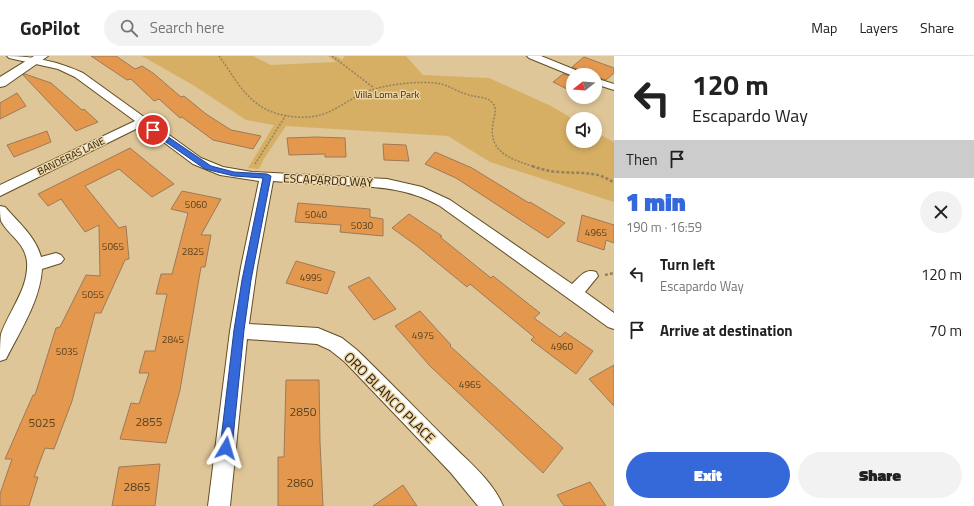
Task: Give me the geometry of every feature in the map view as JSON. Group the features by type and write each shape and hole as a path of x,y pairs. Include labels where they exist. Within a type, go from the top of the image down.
{"street":[{"name":"ESCAPARDO WAY","path":"12,56 38,58 79,75 142,122 208,167 220,171 259,176 387,183 419,190 445,203 614,322"},
{"path":"532,56 566,70"},
{"path":"0,83 38,58"},
{"path":"602,83 614,87"},
{"name":"BANDERAS LANE","path":"0,190 142,122"},
{"path":"219,506 239,330 249,267 259,176"},
{"path":"0,211 27,242 33,254 35,265 30,288 0,353"},
{"path":"35,265 56,259"},
{"path":"573,294 590,276"},
{"name":"ORO BLANCO PLACE","path":"239,330 318,336 336,344 351,356 453,461 480,490 492,506"}],"path":[{"path":"219,56 257,105 274,113 286,115 300,116 328,112 375,88 422,83 436,84 491,101 495,110 491,139 503,153 534,167 552,172 568,174 600,174 614,183"},
{"path":"332,56 375,88"},
{"path":"259,176 253,167 286,115"}],"green space":[{"name":"Villa Loma Park","path":"142,56 253,56 271,65 336,62 328,56 336,56 342,60 345,56 406,56 423,75 489,78 551,106 566,115 566,148 602,148 602,136 614,142 614,202 490,162 448,136 286,126 265,157 259,169 248,168 274,125 246,120 193,85"}],"building":[{"path":"91,56 116,56 135,69 142,66 153,73 181,97 184,96 206,114 231,130 261,136 253,149 213,140 182,117 180,118 159,99 154,101 131,79 127,80"},
{"path":"584,57 614,68 614,73 606,80 602,79 602,68 572,67"},
{"path":"25,74 51,83 98,122 76,131 23,75"},
{"path":"563,74 566,75 566,88 553,82"},
{"path":"17,93 26,106 0,119 0,103"},
{"path":"47,131 51,142 14,157 7,145"},
{"path":"287,138 345,138 346,157 325,157 325,154 289,155"},
{"path":"383,144 406,145 409,161 384,160"},
{"path":"130,148 174,184 152,197 119,169 85,186 119,228 126,226 129,259 125,260 101,313 95,313 72,401 54,449 45,448 34,477 38,477 29,506 0,506 0,494 12,459 5,459 33,395 35,395 56,328 60,327 86,275 100,276 99,225 85,232 61,199 48,206 38,194"},
{"path":"435,152 472,168 565,223 548,238 456,178 425,164"},
{"path":"182,191 221,199 201,235 211,235 205,267 201,267 180,390 166,443 120,439 131,403 139,404 149,373 139,373 145,351 155,351 167,294 156,294 161,274 172,274 188,213 171,209"},
{"path":"298,203 370,209 370,217 383,219 383,236 340,232 341,225 295,222"},
{"path":"409,214 442,236 440,237 491,278 493,276 540,313 534,318 560,337 565,332 593,351 576,374 531,340 534,337 470,284 467,287 417,246 392,228"},
{"path":"582,215 614,225 614,243 606,240 604,250 577,241"},
{"path":"296,261 335,272 327,294 286,283"},
{"path":"369,277 396,309 374,320 348,287"},
{"path":"420,311 451,345 450,346 563,448 543,473 430,366 395,326"},
{"path":"614,365 614,406 589,379"},
{"path":"286,380 319,380 323,506 278,506 278,457 284,457"},
{"path":"160,464 155,506 112,506 119,467"},
{"path":"590,482 606,506 564,506 557,495"},
{"path":"403,485 417,506 373,506"}],"route":[{"path":"153,130 208,167 234,174 267,176 249,267 239,330 226,448"}]}
